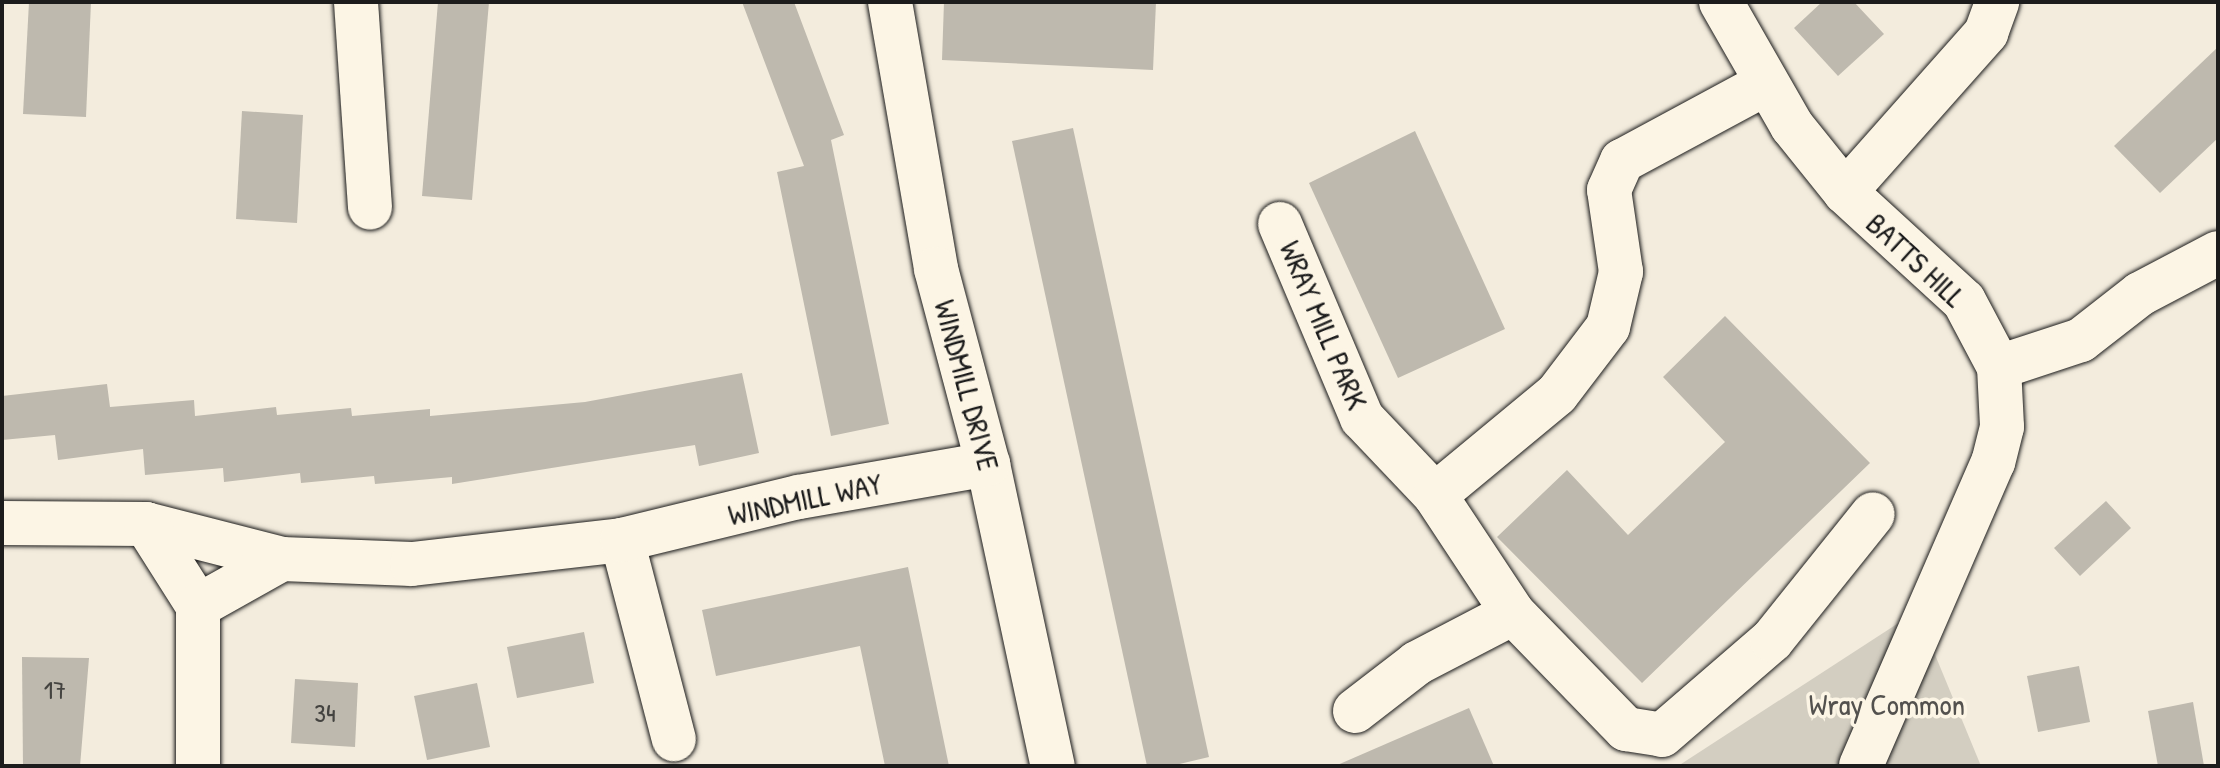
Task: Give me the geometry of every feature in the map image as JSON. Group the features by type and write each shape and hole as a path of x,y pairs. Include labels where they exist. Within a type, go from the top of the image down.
{"street":[{"path":"356,2 370,208"},
{"name":"WINDMILL DRIVE","path":"890,2 936,269 988,464 1053,766"},
{"name":"BATTS HILL","path":"1721,2 1763,85 1845,192 1964,301 1999,367 2002,427 1993,462 1861,766"},
{"path":"1845,192 1977,45 1997,2"},
{"path":"1435,495 1557,394 1608,327 1621,272 1609,190 1622,161 1763,85"},
{"name":"WRAY MILL PARK","path":"1280,224 1362,418 1435,495 1513,613 1626,729 1662,735 1772,640 1873,514"},
{"path":"1999,367 2081,340 2140,294 2218,253"},
{"name":"WINDMILL WAY","path":"2,523 146,524 282,559 412,564 622,540 799,497 988,464"},
{"path":"146,524 198,606 198,766"},
{"path":"622,540 674,739"},
{"path":"198,606 282,559"},
{"path":"1355,711 1417,663 1513,613"}],"green space":[{"name":"Wray Common","path":"1917,611 1981,766 1678,766"}],"building":[{"path":"29,2 91,2 86,117 23,114"},
{"path":"438,2 489,2 472,200 422,196"},
{"path":"742,2 794,2 844,135 831,140 889,424 831,436 777,172 804,166"},
{"path":"944,2 1156,2 1153,70 942,60"},
{"path":"1822,2 1854,2 1884,34 1838,76 1794,28"},
{"path":"2218,47 2218,138 2160,193 2114,146"},
{"path":"242,111 303,115 297,223 236,219"},
{"path":"1073,128 1209,757 1171,766 1147,766 1012,141"},
{"path":"1415,131 1505,329 1398,378 1309,183"},
{"path":"1725,316 1870,463 1642,683 1497,537 1567,470 1628,535 1725,442 1663,377"},
{"path":"742,373 759,453 699,466 695,445 452,484 452,477 375,484 374,476 301,483 300,473 224,482 223,468 145,475 143,449 58,460 55,435 2,440 2,396 107,384 110,407 194,400 195,416 276,407 277,415 351,408 352,416 430,409 430,416 585,402"},
{"path":"2106,501 2131,528 2080,576 2054,548"},
{"path":"908,567 949,766 885,766 860,646 716,676 702,610"},
{"path":"584,632 594,683 517,698 507,647"},
{"path":"22,657 89,658 80,766 23,766"},
{"path":"2079,666 2090,722 2038,732 2027,676"},
{"path":"295,679 358,683 355,747 291,743"},
{"path":"477,683 490,747 427,760 414,696"},
{"path":"2193,702 2204,766 2158,766 2148,711"},
{"path":"1469,708 1494,766 1335,766 1411,733"}]}
